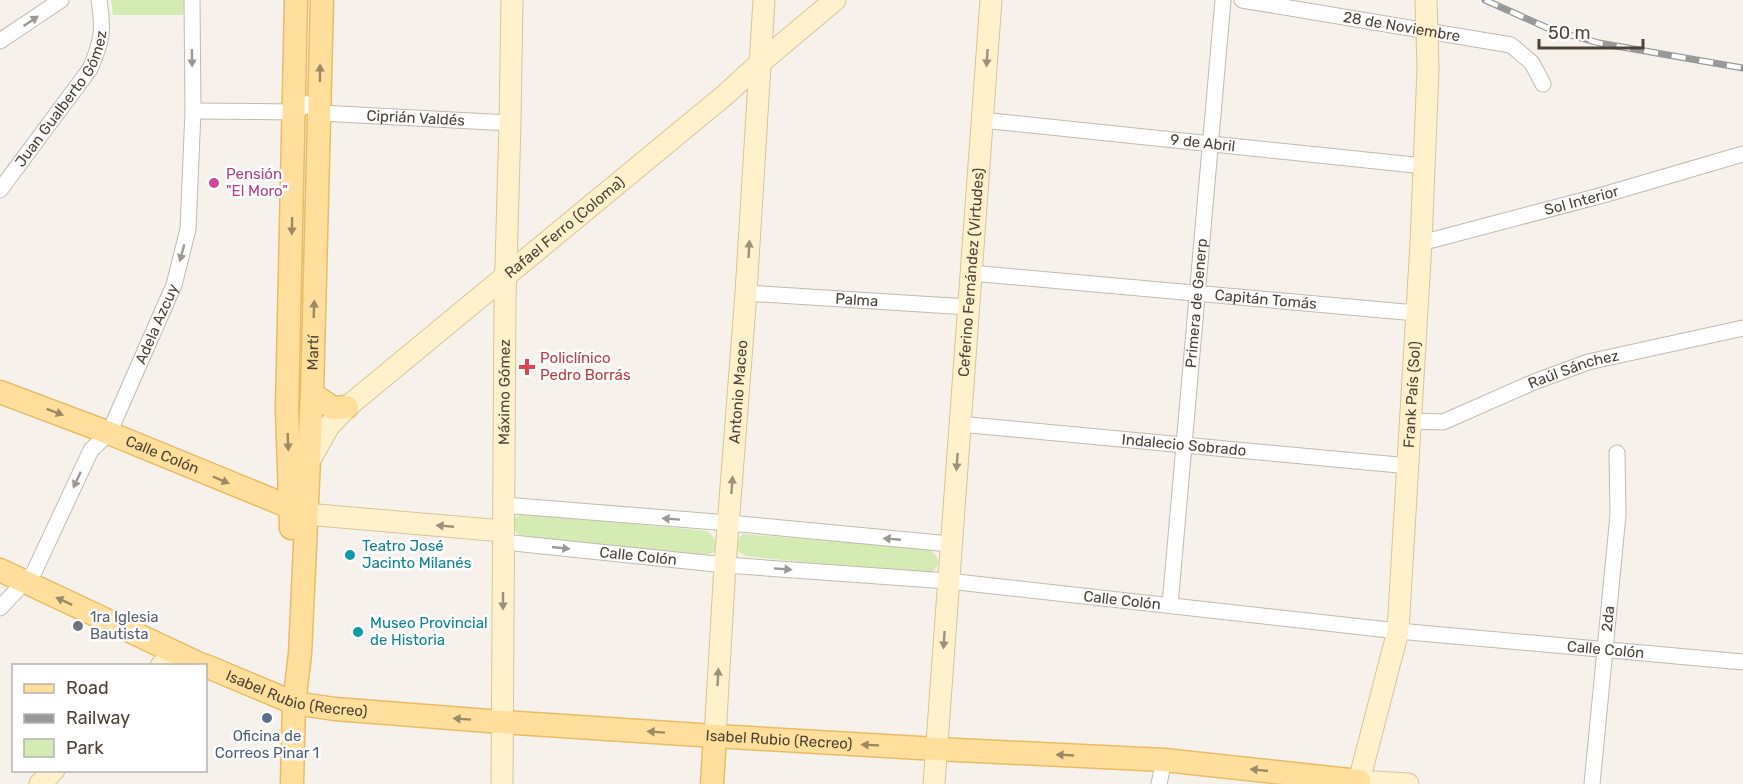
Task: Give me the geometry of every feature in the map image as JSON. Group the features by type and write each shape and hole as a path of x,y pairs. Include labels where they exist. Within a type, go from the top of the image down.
{"main road":[{"name":"Martí","path":"296,0 287,409 290,486 299,511"},
{"name":"Martí","path":"292,784 294,703 300,654 299,511 308,463 319,426 312,394 322,0"},
{"name":"Calle Colón","path":"0,392 109,433 299,511"},
{"path":"312,394 333,408 347,406"},
{"path":"287,409 319,426"},
{"path":"267,499 284,492 308,463"},
{"name":"Isabel Rubio (Recreo)","path":"0,570 167,659 194,664"},
{"name":"Isabel Rubio (Recreo)","path":"207,667 294,703 335,709 714,736 1164,760 1358,783"},
{"name":"Antonio Maceo","path":"712,784 714,736"}],"street":[{"path":"0,41 61,0"},
{"name":"Juan Gualberto Gómez","path":"0,190 90,69 99,49 102,35 103,24 99,0"},
{"name":"Adela Azcuy","path":"0,608 23,581 34,572 91,450 109,433 174,285 188,229 193,111 192,0"},
{"name":"Máximo Gómez","path":"502,784 505,277 512,0"},
{"name":"Rafael Ferro (Coloma)","path":"319,426 347,406 505,277 725,95 835,0"},
{"name":"Ceferino Fernández (Virtudes)","path":"948,581 991,0"},
{"name":"Primera de Generp","path":"1170,606 1222,0"},
{"name":"28 de Noviembre","path":"1242,0 1511,45 1532,63 1543,84"},
{"name":"Frank País (Sol)","path":"1358,783 1398,631 1421,243 1428,31 1426,0"},
{"path":"764,7 781,27 790,29 802,27"},
{"name":"Antonio Maceo","path":"714,736 764,7"},
{"path":"725,95 746,99 752,104 756,115"},
{"name":"Ciprián Valdés","path":"193,111 295,112 307,104 320,113 510,123"},
{"name":"9 de Abril","path":"982,120 1424,166"},
{"name":"Sol Interior","path":"1421,243 1603,195 1743,154"},
{"name":"Capitán Tomás","path":"970,273 1416,313"},
{"name":"Palma","path":"746,293 968,307"},
{"name":"Raúl Sánchez","path":"1410,422 1443,422 1534,382 1588,362 1743,328"},
{"name":"Indalecio Sobrado","path":"959,424 1409,466"},
{"name":"2da","path":"1592,784 1618,515 1617,453"},
{"path":"503,506 729,523 950,544"},
{"name":"Calle Colón","path":"299,511 725,564 948,581 1398,631 1743,662"},
{"path":"934,784 948,581"},
{"path":"1159,784 1164,760"},
{"path":"40,784 53,772"},
{"path":"1358,783 1408,784"}],"green space":[{"path":"111,0 184,0 183,15 113,15"},
{"path":"523,513 707,531 715,540 716,548 708,555 520,536 514,529 514,519"},
{"path":"742,534 929,549 936,556 938,563 928,575 746,556 738,551 737,542"}],"railway":[{"path":"1485,0 1552,30 1599,43 1743,68"}],"place":[{"name":"Pensión \"El Moro\"","path":"214,183"},
{"name":"Policlínico Pedro Borrás","path":"527,367"},
{"name":"Teatro José Jacinto Milanés","path":"350,555"},
{"name":"1ra Iglesia Bautista","path":"78,626"},
{"name":"Museo Provincial de Historia","path":"358,632"},
{"name":"Oficina de Correos Pinar 1","path":"267,718"}]}
